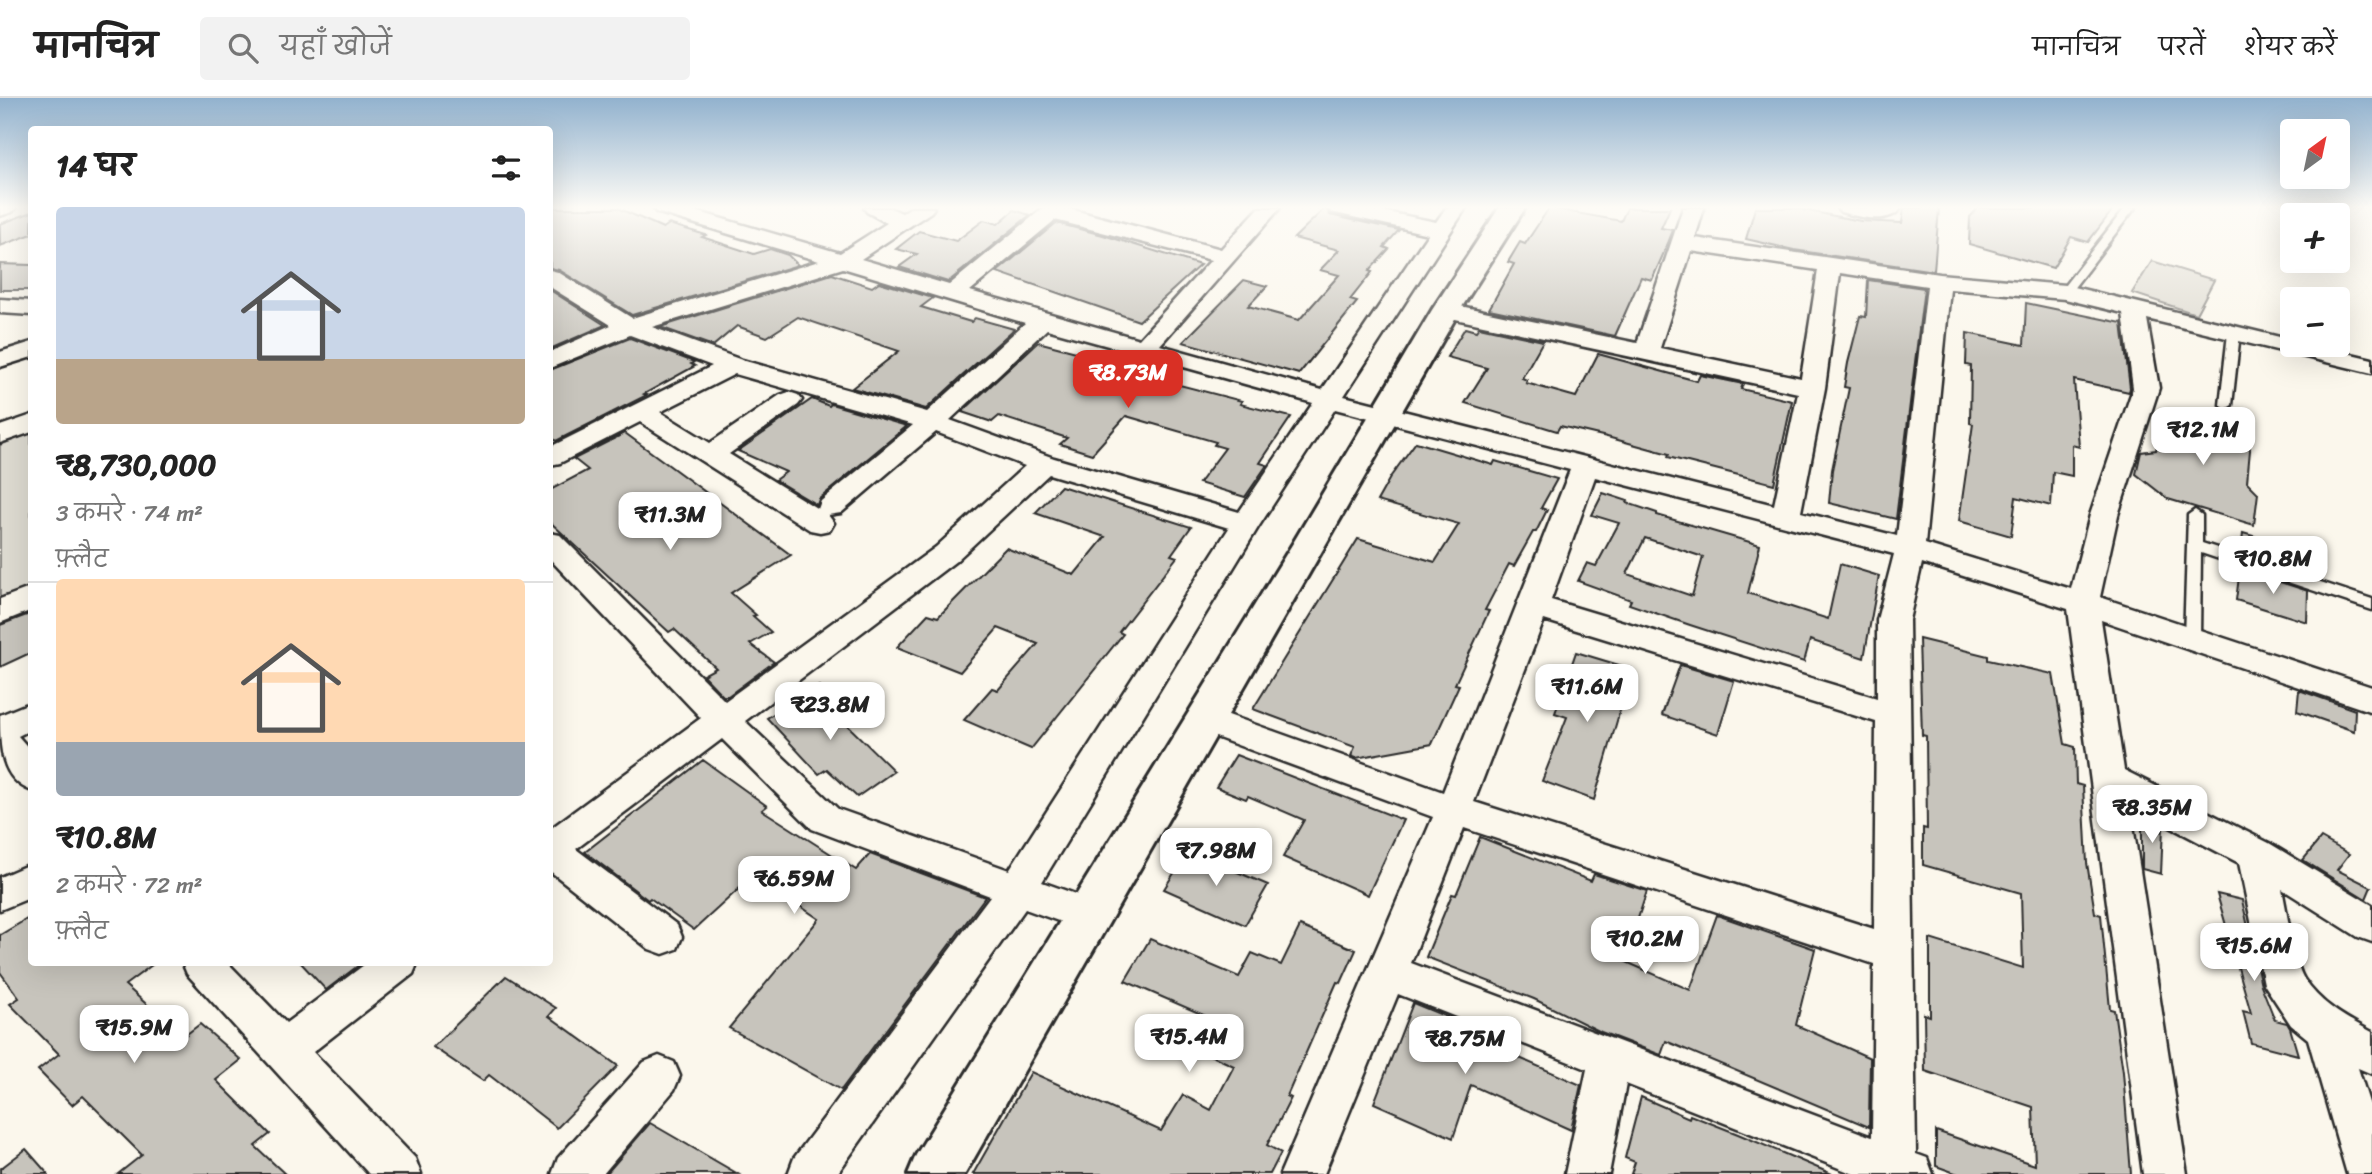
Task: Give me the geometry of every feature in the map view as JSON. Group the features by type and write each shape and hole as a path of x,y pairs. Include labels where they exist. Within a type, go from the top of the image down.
{"street":[{"path":"835,258 1042,320 1327,399 1910,549 2083,603 2372,700"},
{"path":"553,360 629,326 848,258"},
{"path":"953,294 996,258"},
{"path":"1144,348 1224,258"},
{"path":"810,1174 1018,888 1246,524 1422,258"},
{"path":"935,1174 1206,720 1446,310 1480,258"},
{"path":"1646,354 1677,258"},
{"path":"1776,258 1939,281 2065,292 2372,366"},
{"path":"1787,517 1812,388 1830,267"},
{"path":"553,279 629,326 733,365 932,422 1044,464 1246,524"},
{"path":"1388,972 1900,1172 1894,953 1893,620 1910,549 1939,281"},
{"path":"0,306 28,308"},
{"path":"2134,309 2146,388 2104,515 2083,603 2165,1174"},
{"path":"1446,310 1812,388"},
{"path":"640,411 710,455 826,515 1042,320"},
{"path":"0,360 28,350"},
{"path":"553,455 733,365"},
{"path":"710,455 789,400"},
{"path":"0,435 28,424"},
{"path":"553,848 946,554 1044,464"},
{"path":"1302,1174 1388,972 1535,606 1586,466"},
{"path":"557,559 825,819 1090,916"},
{"path":"0,611 28,599"},
{"path":"1535,606 1893,715"},
{"path":"0,730 28,716"},
{"path":"1206,720 1453,810 1894,953"},
{"path":"0,739 28,772"},
{"path":"2108,778 2256,855 2372,925"},
{"path":"553,852 663,937"},
{"path":"2256,855 2284,984 2305,1012 2325,1028 2372,1055"},
{"path":"0,894 28,881"},
{"path":"205,966 399,1174"},
{"path":"284,1049 394,966"},
{"path":"2325,1028 2369,1174"},
{"path":"1587,1174 1610,1059"},
{"path":"574,1174 659,1076"}],"lane":[{"path":"2065,292 2091,258"},
{"path":"2226,405 2234,333"},
{"path":"2192,639 2195,515"},
{"path":"2195,546 2372,605"}],"shaded area":[{"path":"2152,261 2214,280 2196,314 2132,293"},
{"path":"28,434 28,591 0,605 0,445"}],"building":[{"path":"553,258 791,258 798,265 632,315 553,269"},
{"path":"911,258 977,258 948,282 899,267"},
{"path":"1014,258 1178,258 1200,265 1139,321 997,272"},
{"path":"1331,258 1381,258 1350,300 1357,302 1299,374 1183,342 1244,280 1267,286 1248,306 1299,320 1339,275 1320,270"},
{"path":"1510,258 1661,258 1652,280 1641,277 1615,336 1489,309 1514,264 1508,262"},
{"path":"1849,258 1935,258 1934,271"},
{"path":"2019,258 2059,258 2053,268"},
{"path":"0,264 28,265 28,290 0,290"},
{"path":"832,274 872,287 879,282 933,298 921,307 971,322 975,318 1014,329 926,409 852,388 899,351 798,317 767,337 737,326 713,346 660,327"},
{"path":"1868,280 1924,288 1896,519 1829,503 1832,470 1849,388 1844,387 1848,363 1860,316 1866,317"},
{"path":"553,292 605,325 553,348"},
{"path":"2026,303 2122,323 2130,388 2129,392 2074,380 2079,447 2072,445 2072,476 2053,472 2051,506 2016,497 2011,536 1959,521 1973,424 1970,423 1971,366 1966,365 1967,333 2024,345"},
{"path":"1479,327 1543,341 1522,378 1527,380 1526,383 1576,397 1598,354 1697,381 1700,375 1743,384 1741,389 1792,401 1774,484 1668,457 1669,454 1607,437 1560,426 1557,431 1465,403 1487,368 1447,357 1465,328 1476,331"},
{"path":"630,338 694,362 691,364 695,366 644,394 647,395 556,441 553,438 553,369"},
{"path":"1038,342 1160,374 1156,379 1242,401 1240,404 1291,417 1260,463 1267,465 1245,497 1199,483 1225,448 1214,445 1216,442 1126,416 1092,454 1060,444 1067,438 999,416 992,422 962,412"},
{"path":"812,399 907,426 819,499 817,505 775,480 786,472 738,451"},
{"path":"2207,419 2247,423 2250,450 2247,482 2258,493 2254,525 2168,499 2136,474 2141,452 2156,450 2162,423"},
{"path":"625,433 791,555 731,593 771,632 750,644 774,662 728,696 723,696 703,675 716,668 674,629 669,632 553,525 553,488 588,470 574,459"},
{"path":"1416,442 1493,465 1495,461 1557,479 1541,508 1547,510 1536,532 1533,532 1514,566 1509,564 1485,610 1489,611 1455,684 1459,685 1432,744 1356,758 1351,756 1355,747 1253,709 1358,539 1435,562 1459,524 1377,501 1391,476"},
{"path":"1061,486 1191,527 1171,555 1177,557 1119,632 1123,634 1031,749 964,720 992,688 998,690 1038,644 998,628 960,672 897,647 928,614 938,617 1006,548 1074,575 1105,537 1035,513"},
{"path":"1603,493 1657,515 1760,545 1748,593 1828,619 1840,564 1879,576 1864,658 1810,640 1804,662 1629,604 1631,600 1578,581 1587,563 1596,566 1619,523 1592,515","holes":["1645,538 1703,557 1692,596 1627,574"]},
{"path":"2243,533 2310,553 2309,576 2241,553"},
{"path":"2240,569 2308,591 2307,622 2236,600"},
{"path":"28,614 28,654 0,667 0,625"},
{"path":"1919,639 1988,656 1988,660 2053,674 2065,744 2075,747 2076,784 2083,786 2087,863 2095,913 2101,915 2110,1009 2114,1010 2123,1072 2131,1174 1958,1174 1936,1166 1936,1131 2035,1165 2033,1107 1925,1071 1924,1014 1930,1016 1930,939 2023,968 2021,893 1923,865 1923,828 1927,829 1926,736 1922,735"},
{"path":"1576,652 1632,669 1594,800 1542,781 1567,717 1555,713"},
{"path":"1680,665 1734,681 1718,734 1662,715"},
{"path":"819,686 846,713 839,717 894,771 857,797 827,769 819,774 767,718"},
{"path":"2299,690 2355,710 2354,731 2297,711"},
{"path":"1236,755 1403,820 1368,895 1283,857 1304,820 1248,796 1246,799 1216,787"},
{"path":"703,760 767,806 762,810 856,870 870,854 985,897 841,1090 729,1028 819,919 754,875 694,930 650,898 648,900 585,852"},
{"path":"2142,815 2163,826 2161,874 2142,869"},
{"path":"1480,837 1591,881 1594,874 1647,891 1624,961 1690,990 1717,915 1815,949 1796,1025 1870,1058 1869,1127 1666,1041 1661,1055 1601,1032 1534,999 1426,957 1452,894 1456,895"},
{"path":"2321,838 2349,854 2337,870 2371,887 2366,899 2303,860"},
{"path":"1188,851 1268,885 1245,925 1164,889"},
{"path":"2217,894 2242,900 2261,985 2275,1020 2287,1023 2290,1028 2298,1055 2251,1043 2243,1011 2251,1013"},
{"path":"28,918 28,966 151,966 125,985 183,1037 200,1024 241,1060 216,1080 270,1134 255,1146 285,1174 118,1174 142,1155 83,1096 72,1105 38,1070 59,1054 10,1004 19,998 0,972 0,935"},
{"path":"1300,926 1356,950 1341,983 1337,982 1287,1096 1291,1098 1267,1145 1281,1153 1270,1174 973,1174 1031,1072 1161,1131 1183,1095 1211,1110 1234,1066 1199,1050 1215,1020 1125,981 1150,939 1239,977 1252,953 1281,965"},
{"path":"304,966 358,966 326,990"},
{"path":"506,976 556,1008 549,1016 618,1066 557,1128 489,1075 483,1081 433,1047"},
{"path":"1413,1003 1488,1034 1485,1043 1581,1085 1571,1130 1471,1085 1453,1138 1374,1103"},
{"path":"1641,1097 1832,1174 1631,1174 1635,1162 1625,1158"},
{"path":"650,1123 738,1174 606,1174"},
{"path":"26,1149 48,1174 0,1174 0,1169"}]}
